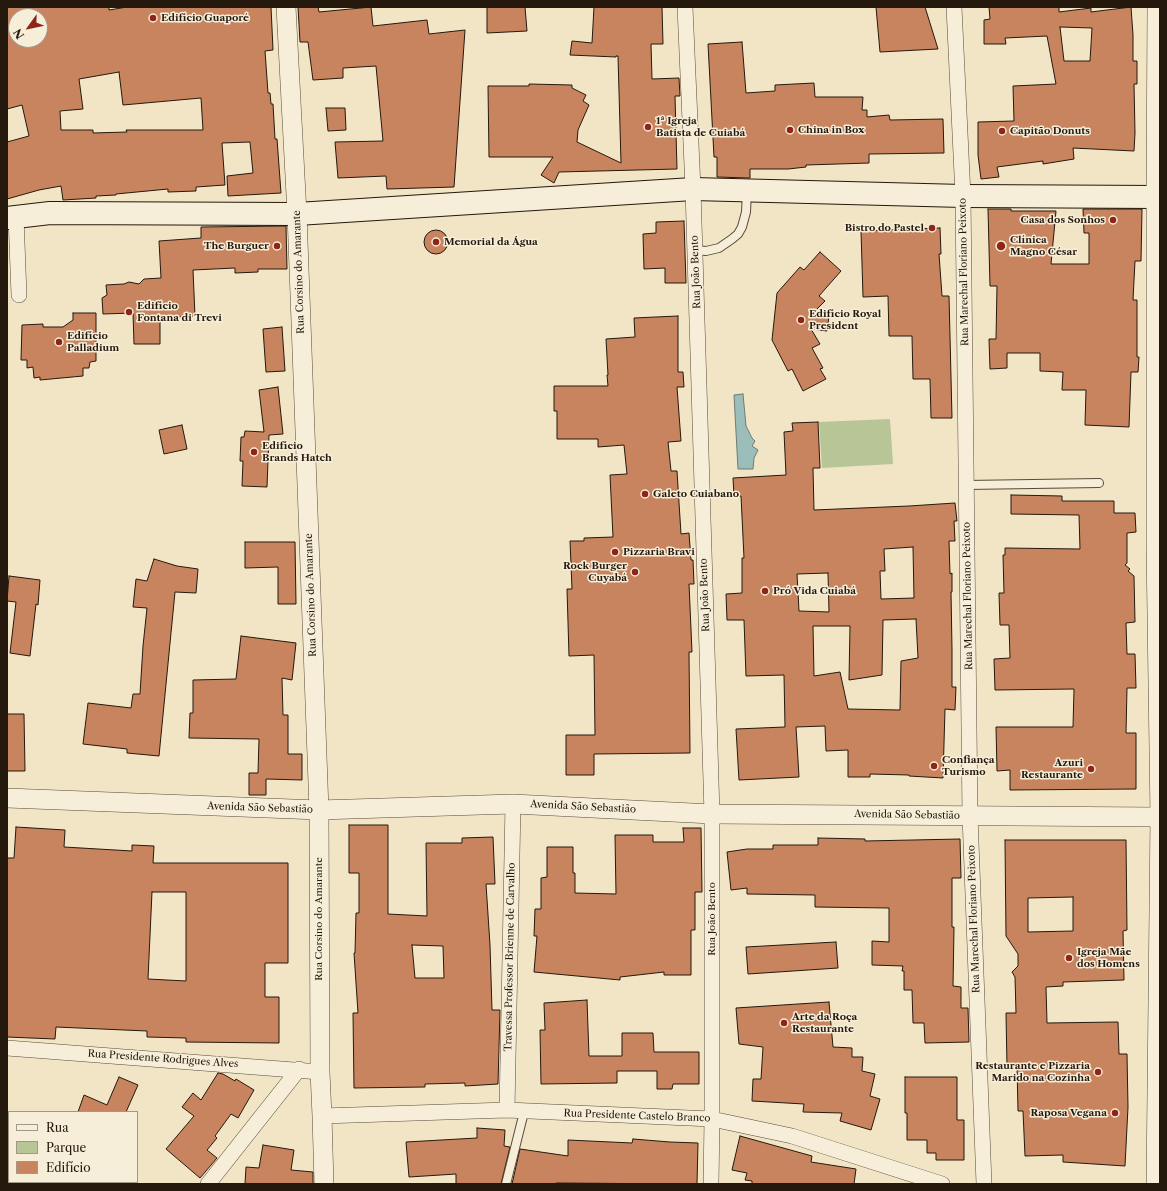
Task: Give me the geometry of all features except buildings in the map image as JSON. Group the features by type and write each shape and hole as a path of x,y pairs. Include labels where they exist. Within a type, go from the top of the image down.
{"main road":[{"path":"12,217 50,214 297,214 693,189 963,196 1157,197"}],"street":[{"name":"Rua Corsino do Amarante","path":"286,7 297,214 319,810 320,1072 324,1184"},
{"name":"Rua João Bento","path":"685,7 693,189 712,814 711,1184"},
{"name":"Rua Marechal Floriano Peixoto","path":"954,7 963,196 970,816 984,1184"},
{"path":"1154,1184 1158,997 1159,817 1154,547 1157,282 1155,7"},
{"path":"12,217 19,295"},
{"name":"Avenida São Sebastião","path":"7,798 319,810 513,804 712,814 1159,817"},
{"name":"Travessa Professor Brienne de Carvalho","path":"507,1110 513,804"},
{"name":"Rua Presidente Rodrigues Alves","path":"7,1048 299,1069 320,1072"},
{"path":"208,1184 299,1069"},
{"name":"Rua Presidente Castelo Branco","path":"322,1116 507,1110 524,1112 712,1119 792,1136 942,1184"}],"lane":[{"path":"695,250 706,251 719,248 738,234 742,227 746,212 746,191"},
{"path":"966,485 1099,484"},
{"path":"506,1184 524,1112"}],"green space":[{"path":"890,419 893,464 822,468 819,422"}],"water":[{"path":"743,394 746,426 755,441 752,446 758,450 754,458 753,469 738,469 734,395"}],"place":[{"name":"Edifício Guaporé","path":"153,18"},
{"name":"1ª Igreja Batista de Cuiabá","path":"648,127"},
{"name":"China in Box","path":"790,130"},
{"name":"Capitão Donuts","path":"1002,131"},
{"name":"Casa dos Sonhos","path":"1113,220"},
{"name":"Bistro do Pastel","path":"932,228"},
{"name":"Memorial da Água","path":"436,242"},
{"name":"The Burguer","path":"277,246"},
{"name":"Clínica Magno César","path":"1001,246"},
{"name":"Edifício Fontana di Trevi","path":"129,312"},
{"name":"Edifício Royal President","path":"801,320"},
{"name":"Edifício Palladium","path":"59,342"},
{"name":"Edifício Brands Hatch","path":"254,452"},
{"name":"Galeto Cuiabano","path":"645,494"},
{"name":"Pizzaria Bravi","path":"615,552"},
{"name":"Rock Burger Cuyabá","path":"635,572"},
{"name":"Pró Vida Cuiabá","path":"765,591"},
{"name":"Confiança Turismo","path":"934,766"},
{"name":"Azuri Restaurante","path":"1091,769"},
{"name":"Igreja Mãe dos Homens","path":"1069,958"},
{"name":"Arte da Roça Restaurante","path":"784,1023"},
{"name":"Restaurante e Pizzaria Marido na Cozinha","path":"1098,1072"},
{"name":"Raposa Vegana","path":"1115,1113"}]}
